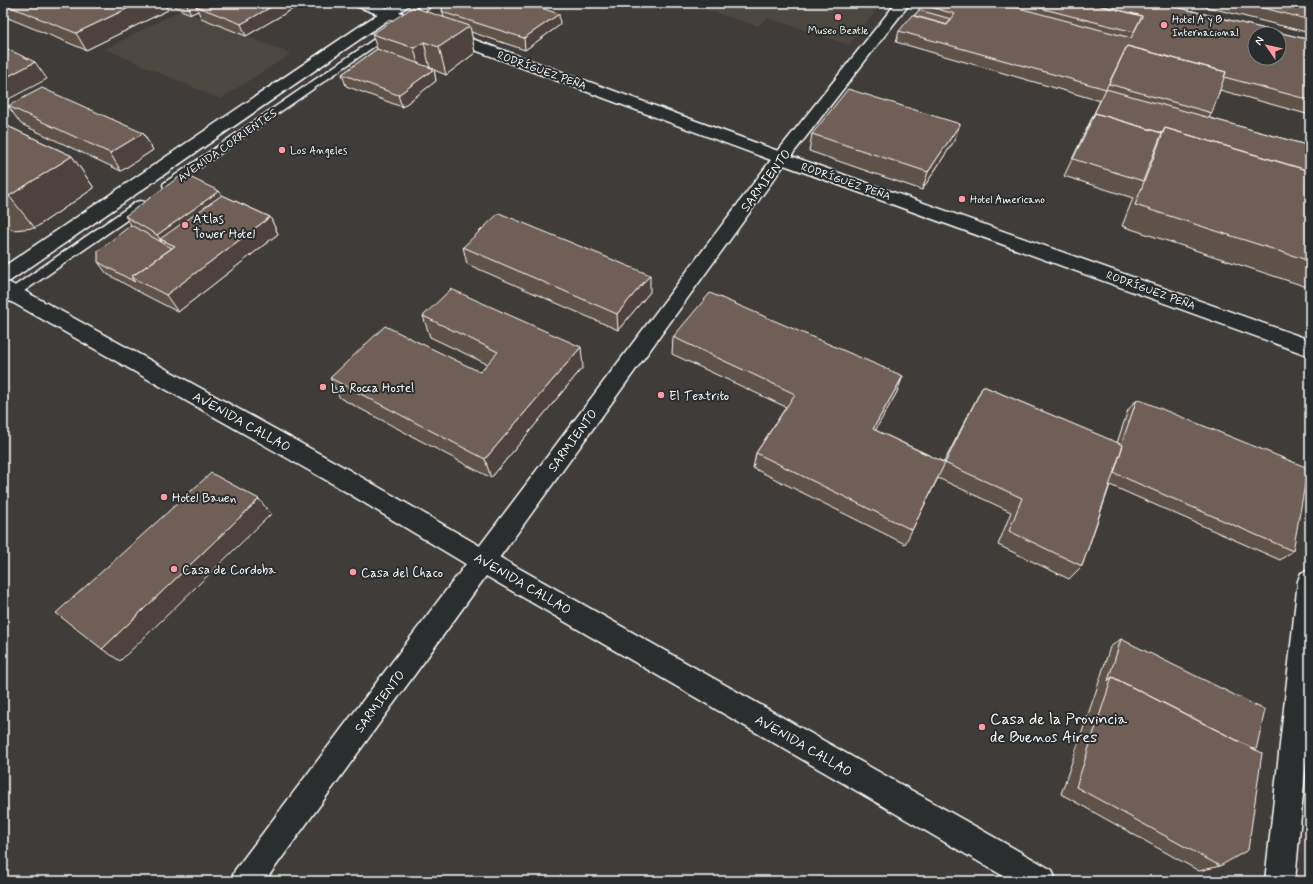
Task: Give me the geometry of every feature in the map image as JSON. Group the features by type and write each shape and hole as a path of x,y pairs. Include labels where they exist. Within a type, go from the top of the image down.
{"street":[{"name":"RODRÍGUEZ PEÑA","path":"361,3 781,158 1310,348"},
{"name":"AVENIDA CORRIENTES","path":"6,289 403,3"},
{"name":"SARMIENTO","path":"246,881 781,158 903,3"},
{"name":"AVENIDA CALLAO","path":"6,289 341,477 483,561 1041,881"},
{"path":"1280,881 1310,581"}],"lane":[{"name":"AVENIDA CORRIENTES","path":"6,289 155,195 431,3"}],"shaded area":[{"path":"684,3 882,3 849,45 768,18 758,26"},
{"path":"181,10 291,54 220,99 105,49"}],"building":[{"path":"3,3 139,3 76,33"},
{"path":"202,3 278,3 241,24 196,6"},
{"path":"448,3 527,3 559,14 524,38 445,13 442,10 443,6"},
{"path":"1000,3 1131,38 1142,16 1091,3 1160,3 1253,26 1247,26 1247,66 1287,66 1287,34 1310,40 1310,100 1224,77 1226,72 1127,46 1106,89 899,31 912,15 947,25 955,14 920,4"},
{"path":"1020,3 1091,3 1142,16 1134,32"},
{"path":"1244,3 1310,3 1310,20"},
{"path":"413,7 470,26 439,47 424,42 414,48 372,34"},
{"path":"919,10 951,19 947,25 914,16"},
{"path":"1127,46 1226,72 1212,113 1109,84"},
{"path":"3,47 35,62 3,79"},
{"path":"377,49 434,69 398,95 342,74"},
{"path":"42,88 143,133 110,153 8,106"},
{"path":"848,89 960,124 928,172 812,134"},
{"path":"1106,89 1310,146 1310,171 1165,128 1162,133 1095,113 1092,118"},
{"path":"1095,113 1162,133 1143,181 1073,159"},
{"path":"3,124 72,156 9,196 3,196"},
{"path":"1165,128 1310,171 1310,261 1135,205"},
{"path":"183,174 219,191 157,235 125,216"},
{"path":"222,195 270,217 166,295 131,277 175,246 160,239"},
{"path":"499,213 650,275 617,314 463,247"},
{"path":"131,225 172,248 131,277 135,282 98,262 98,251"},
{"path":"451,289 581,347 485,459 330,378 385,326 480,372 498,352 423,316"},
{"path":"710,293 903,376 873,429 945,463 912,530 756,453 795,394 673,337"},
{"path":"983,386 1123,445 1082,566 1009,531 1022,498 945,463"},
{"path":"1137,399 1308,468 1293,551 1114,473 1123,445 1121,445"},
{"name":"Casa de Cordoba","path":"211,473 259,499 102,649 56,613"},
{"path":"1121,639 1265,710 1256,750 1112,677 1108,681"},
{"path":"1112,677 1262,753 1248,850 1220,866 1076,787"}],"place":[{"name":"Museo Beatle","path":"838,17"},
{"name":"Hotel A y B Internacional","path":"1164,25"},
{"name":"Los Angeles","path":"282,150"},
{"name":"Hotel Americano","path":"962,199"},
{"name":"Atlas Tower Hotel","path":"185,225"},
{"name":"La Rocca Hostel","path":"323,387"},
{"name":"El Teatrito","path":"661,395"},
{"name":"Hotel Bauen","path":"164,497"},
{"name":"Casa de Cordoba","path":"174,569"},
{"name":"Casa del Chaco","path":"353,572"},
{"name":"Casa de la Provincia de Buenos Aires","path":"982,727"}]}
